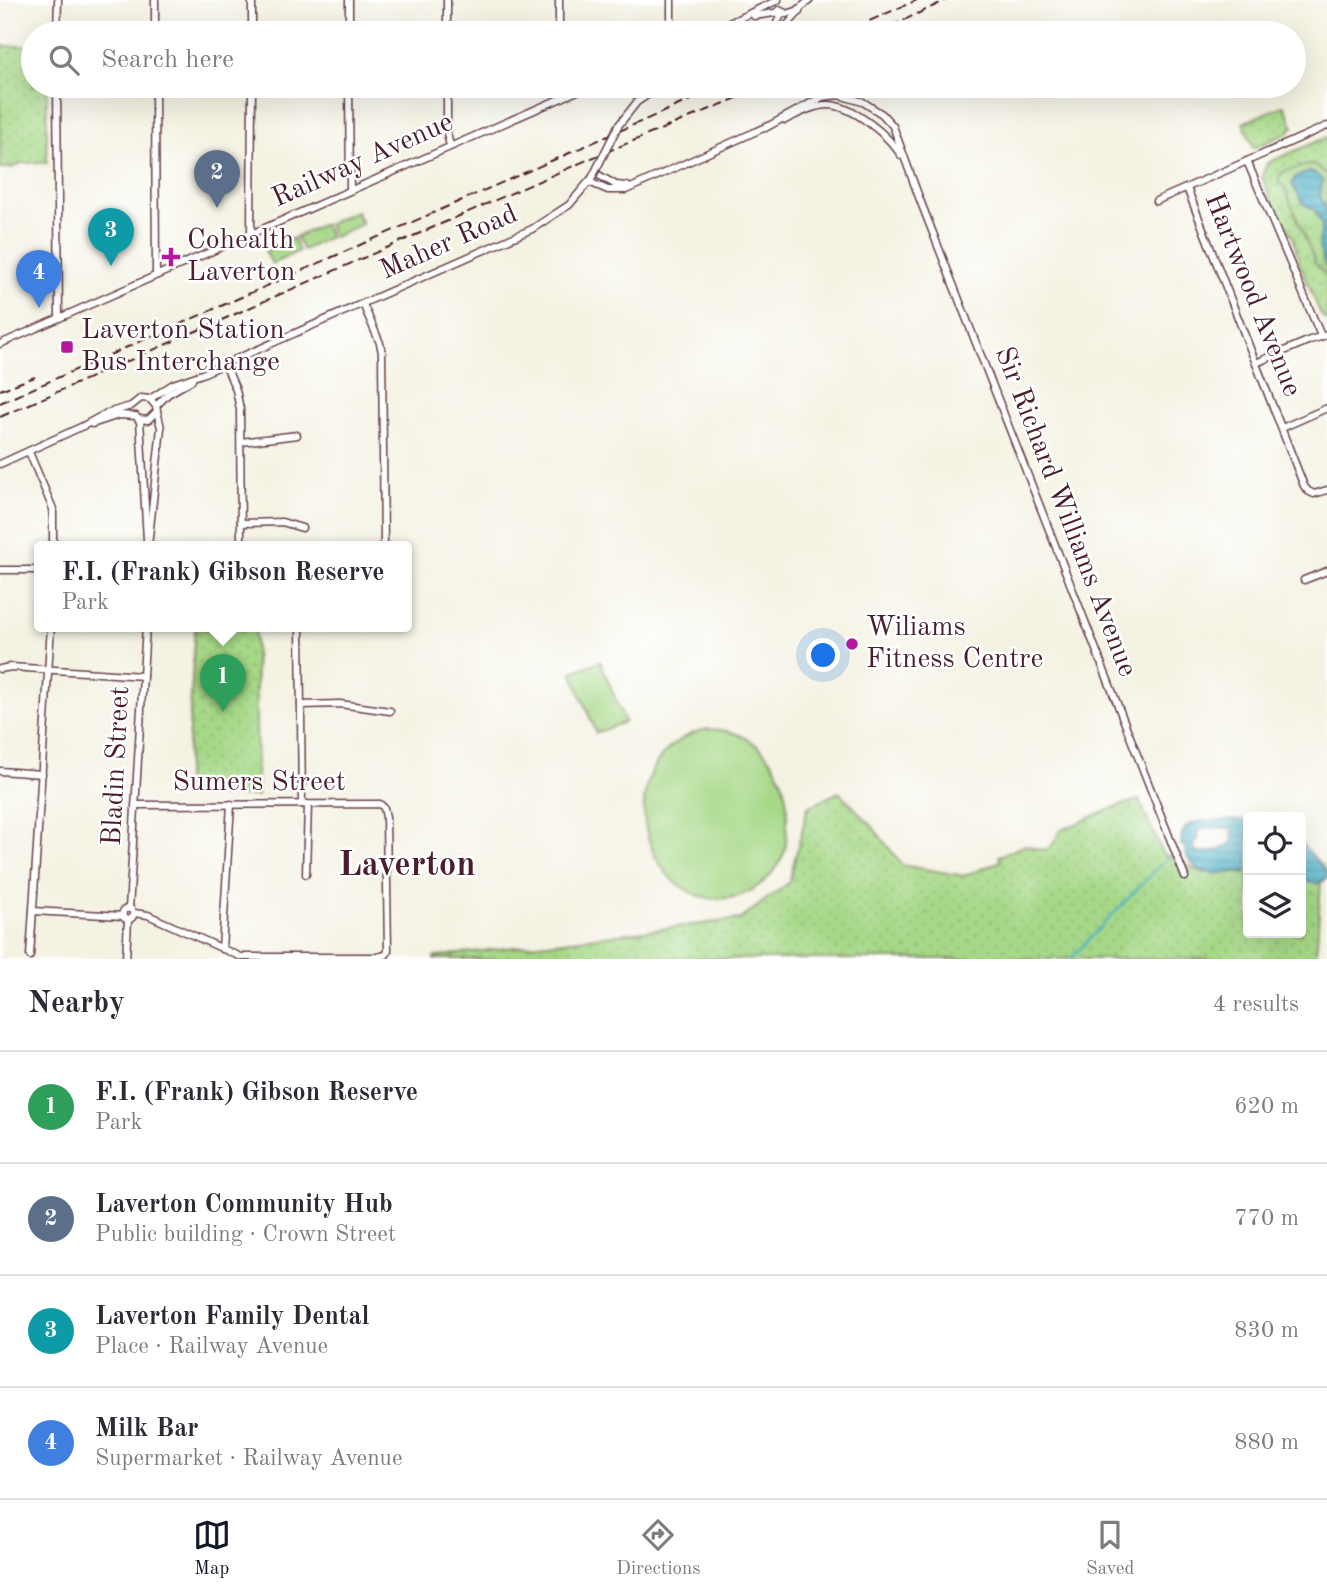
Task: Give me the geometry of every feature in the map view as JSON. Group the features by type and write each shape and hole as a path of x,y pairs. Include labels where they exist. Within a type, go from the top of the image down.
{"street":[{"path":"57,21 58,0"},
{"path":"155,0 155,21"},
{"path":"252,0 252,21"},
{"path":"349,0 349,21"},
{"path":"447,0 447,21"},
{"path":"559,0 559,21"},
{"path":"671,0 671,21"},
{"path":"735,21 778,0 781,12 777,21"},
{"path":"792,21 799,10 799,0"},
{"path":"735,21 781,12 789,15 810,0"},
{"path":"57,98 58,317"},
{"path":"155,98 156,275"},
{"path":"251,233 252,98"},
{"path":"349,98 350,190"},
{"path":"447,98 447,133 450,146"},
{"name":"Railway Avenue","path":"0,344 562,98"},
{"name":"Maher Road","path":"150,399 173,384 202,374 542,224 569,205 594,177 618,126 643,98"},
{"name":"Sir Richard Williams Avenue","path":"765,128 818,98"},
{"name":"Sir Richard Williams Avenue","path":"847,98 869,106 893,126 1185,877"},
{"name":"Sir Richard Williams Avenue","path":"594,177 614,191 626,190 765,128 827,105 841,108 887,136 905,162"},
{"path":"861,119 869,106"},
{"path":"1156,201 1327,127"},
{"path":"1247,162 1324,336 1256,363"},
{"name":"Hartwood Avenue","path":"1187,188 1304,486 1312,494 1327,490"},
{"path":"363,304 382,354 384,541"},
{"path":"225,364 236,390 240,409 241,541"},
{"name":"Maher Road","path":"156,409 168,394 202,374"},
{"path":"0,464 141,398 150,399 161,428 149,541"},
{"path":"134,403 133,410 138,418 148,541"},
{"path":"1282,428 1327,408"},
{"path":"83,426 119,415 148,420 156,409"},
{"path":"241,442 296,435"},
{"path":"29,452 53,509 53,541"},
{"path":"241,523 282,522 302,528"},
{"path":"0,569 34,570"},
{"path":"1304,580 1327,571"},
{"path":"30,956 51,632"},
{"name":"Bladin Street","path":"131,911 146,632"},
{"path":"300,632 306,874"},
{"path":"0,669 12,667 143,676"},
{"path":"301,705 340,704 390,711"},
{"path":"0,771 42,774"},
{"path":"33,911 133,918 131,911 148,915 222,949 231,804"},
{"name":"Sumers Street","path":"135,805 382,805 385,810 386,830 386,955 241,957 222,949"},
{"path":"125,918 125,959"}],"green space":[{"path":"5,46 21,46 21,98 47,98 47,163 22,163 12,168 0,168 0,49"},
{"path":"1284,105 1294,127 1289,129 1290,132 1254,148 1243,123"},
{"path":"1327,137 1327,321 1321,315 1300,265 1293,237 1276,211 1262,177 1267,163"},
{"path":"1308,165 1316,166 1327,175 1327,214 1309,172 1295,177 1292,185 1314,209 1322,224 1327,277 1316,264 1285,189 1278,180 1282,172"},
{"path":"356,211 362,224 334,237 328,224"},
{"path":"324,224 330,237 303,250 296,237"},
{"path":"293,238 299,251 272,264 265,251"},
{"path":"195,632 255,632 257,796 185,796"},
{"path":"600,661 625,722 596,733 572,672"},
{"path":"707,729 726,731 758,746 778,772 787,807 786,847 780,861 758,886 734,897 702,897 676,883 657,859 646,830 645,799 653,769 674,745"},
{"path":"839,792 873,827 902,865 964,876 1001,861 999,856 1025,845 1046,849 1053,844 1059,831 1139,800 1163,854 1203,873 1243,873 1243,938 1306,938 1306,866 1322,864 1316,959 434,959 741,919 789,882 808,807"}],"water":[{"path":"1309,172 1323,180 1320,193 1327,214 1327,270 1319,247 1322,224 1314,209 1305,205 1292,185 1295,177"},
{"path":"1243,821 1243,872 1220,874 1205,872 1191,863 1185,854 1186,847 1181,845 1182,835 1185,828 1198,822","holes":["1204,828 1232,828 1233,840 1225,847 1196,853 1194,845 1199,838 1198,832"]},
{"path":"1306,849 1327,872 1324,881 1306,881"}],"waterway":[{"path":"1070,959 1171,854"}],"railway":[{"path":"869,21 917,0"},
{"path":"902,21 947,0"},
{"path":"0,403 695,98"},
{"path":"0,417 587,160 737,98"},
{"path":"0,390 35,377"}],"place":[{"name":"Laverton Community Hub","path":"217,208"},
{"name":"Cohealth Laverton","path":"171,257"},
{"name":"Laverton Family Dental","path":"111,266"},
{"name":"Milk Bar","path":"39,308"},
{"name":"Laverton Station Bus Interchange","path":"67,347"},
{"name":"Wiliams Fitness Centre","path":"852,644"},
{"name":"F.I. (Frank) Gibson Reserve","path":"223,712"}],"district":[{"name":"Laverton","path":"407,865"}]}
